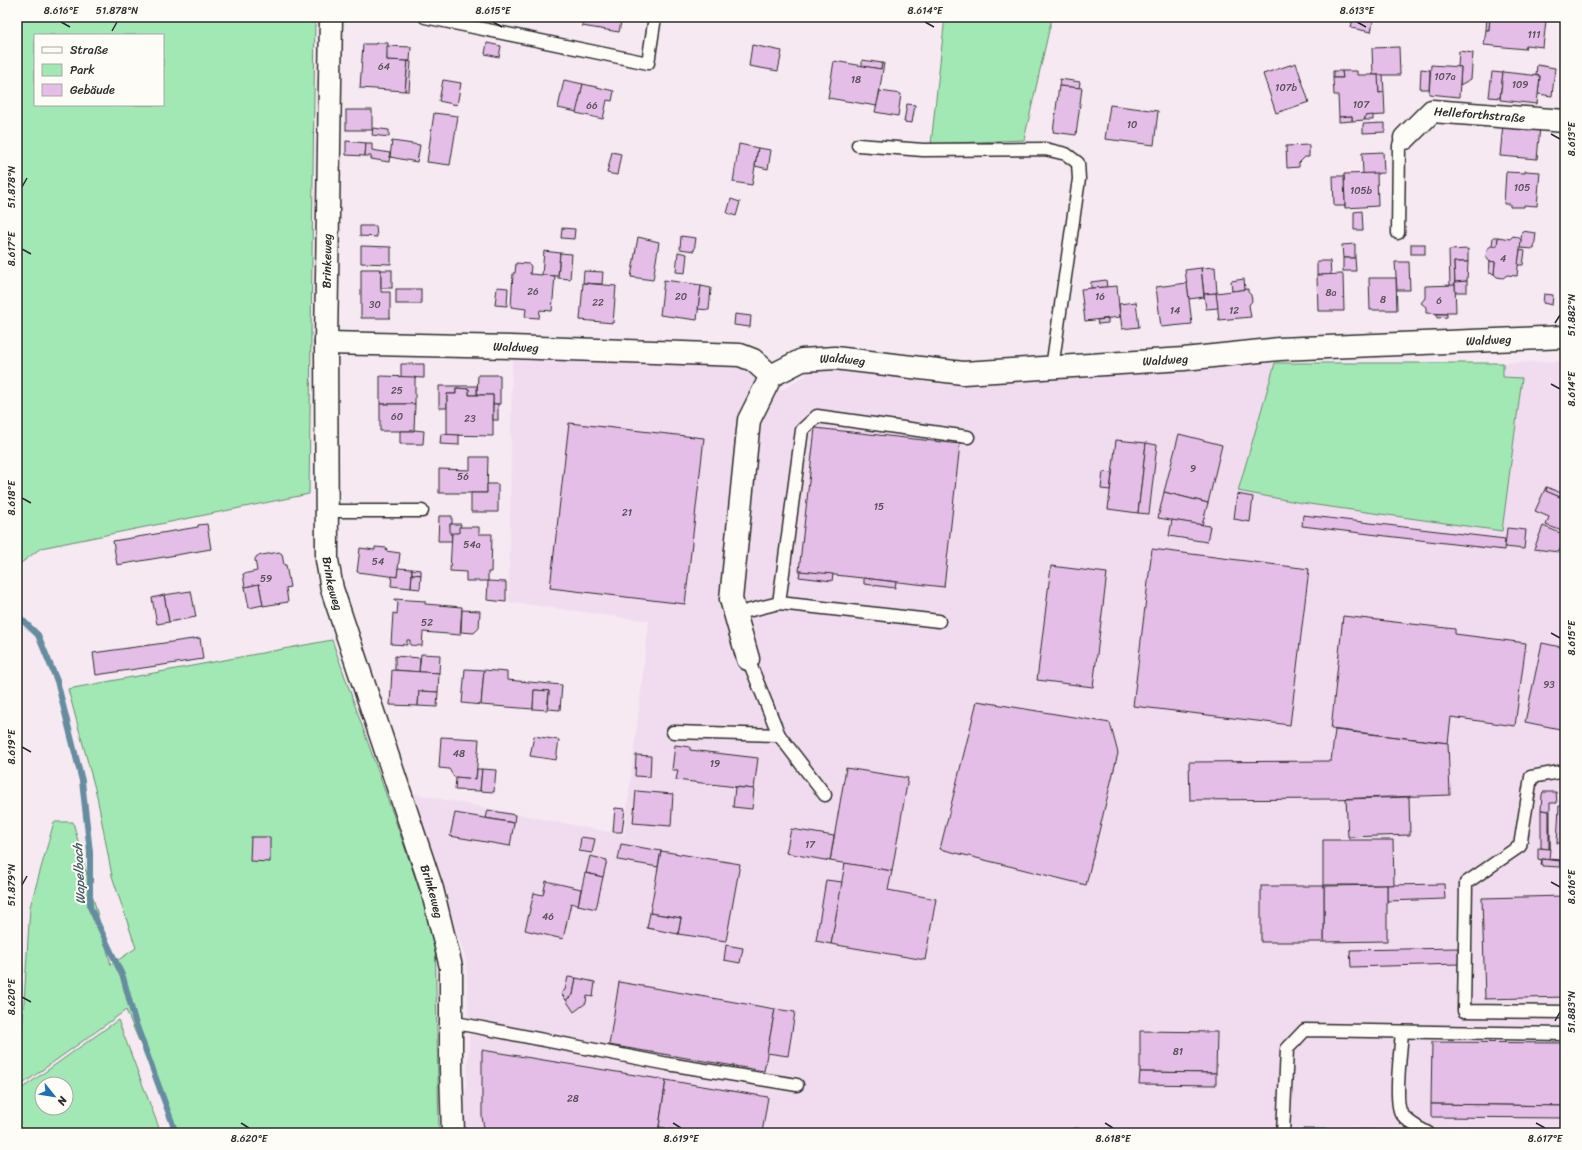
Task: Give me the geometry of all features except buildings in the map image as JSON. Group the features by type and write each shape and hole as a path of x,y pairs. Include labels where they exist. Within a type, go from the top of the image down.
{"street":[{"name":"Brinkeweg","path":"331,17 326,343 327,560 332,589 435,903 451,967 453,1133"},
{"name":"Helleforthstraße","path":"1404,138 1432,111 1565,121"},
{"name":"Waldweg","path":"326,343 511,347 740,355 753,360 771,376 802,360 835,358 963,373 1184,359 1279,349 1565,337"},
{"path":"748,659 731,599 749,420 771,376"}],"lane":[{"path":"425,17 648,63 655,17"},
{"path":"1398,233 1399,145 1404,138"},
{"path":"858,145 923,150 1045,149 1066,154 1078,163 1079,179 1052,368"},
{"path":"780,603 802,430 817,416 968,438"},
{"path":"326,511 422,511"},
{"path":"735,614 780,603 939,621"},
{"path":"748,659 779,735 825,795"},
{"path":"673,732 779,735"},
{"path":"1565,771 1531,777 1520,846 1466,883 1464,1011 1565,1012"},
{"path":"451,1022 668,1064 797,1085"},
{"path":"1283,1133 1287,1049 1305,1030 1565,1034"},
{"path":"1402,1032 1397,1101 1400,1112 1414,1126 1428,1133"}],"shaded area":[{"path":"512,357 736,365 782,390 810,372 837,369 941,384 986,383 1275,363 1238,491 1522,379 1503,377 1503,363 1565,361 1565,1133 466,1133 464,1124 469,1040 466,959 411,793 624,835 649,621 509,602"}],"green space":[{"path":"17,17 315,17 309,494 41,548 17,566"},
{"path":"945,17 1052,17 1024,140 931,144"},
{"path":"1275,363 1503,363 1503,377 1522,378 1502,531 1302,503 1238,491"},
{"path":"332,640 435,934 439,1133 178,1133 126,1010 17,1088 17,1054 21,1049 30,907 54,822 73,822 111,965 136,948 112,876 97,796 68,689"},
{"path":"118,1020 161,1133 17,1133 17,1092 34,1080 34,1116 74,1116 74,1076 39,1076"}],"waterway":[{"name":"Wapelbach","path":"17,615 38,635 57,681 82,781 90,852 90,907 123,977 135,1021 176,1133"}]}
